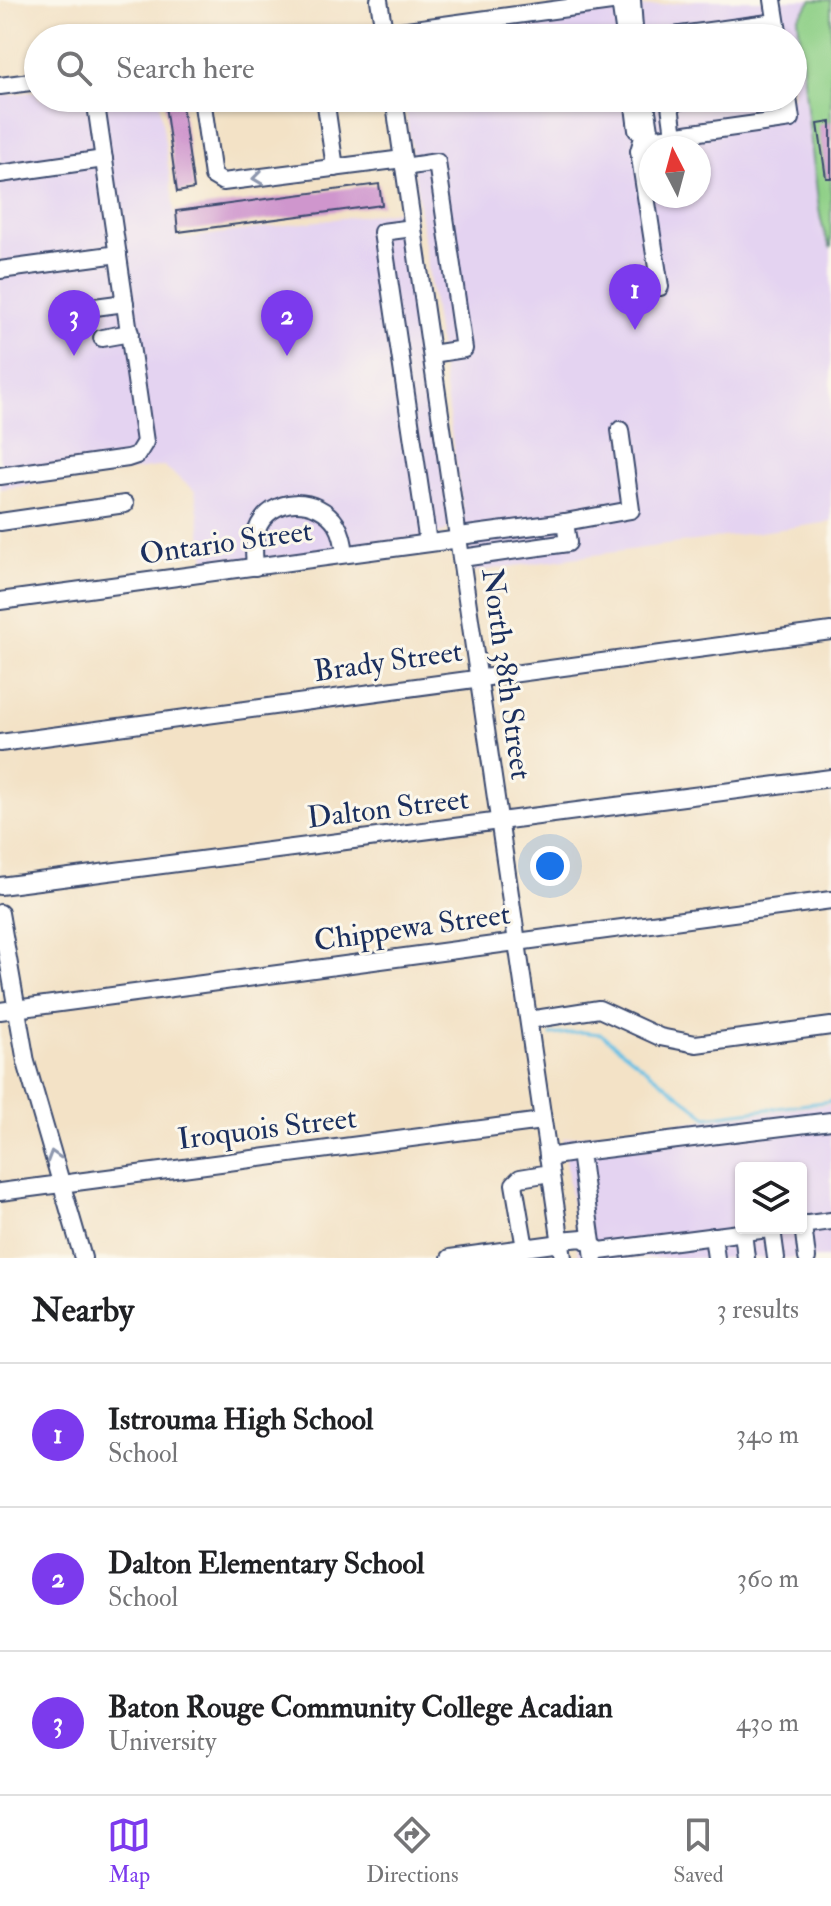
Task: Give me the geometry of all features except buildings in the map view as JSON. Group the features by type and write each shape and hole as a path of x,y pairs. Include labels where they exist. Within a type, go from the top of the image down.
{"street":[{"path":"379,0 382,24"},
{"path":"458,24 626,0"},
{"path":"632,0 634,24"},
{"path":"773,0 777,24"},
{"path":"620,1 623,24"},
{"path":"0,86 24,83"},
{"path":"0,476 128,458 143,449 145,442 97,112"},
{"path":"204,112 213,176 217,181 335,168 437,162 464,349 432,354"},
{"path":"327,112 335,168"},
{"name":"North 38th Street","path":"396,112 561,1247"},
{"path":"635,112 637,130 642,136"},
{"path":"644,136 650,130 647,112"},
{"path":"671,112 674,135"},
{"path":"658,136 791,119 790,112"},
{"path":"0,174 104,159"},
{"path":"648,208 660,287"},
{"path":"413,228 382,232 428,543"},
{"path":"0,270 118,254"},
{"path":"95,307 125,303"},
{"path":"102,338 130,333"},
{"name":"Ontario Street","path":"0,601 428,543 631,510 620,430"},
{"path":"255,567 254,543 263,519 285,504 298,502 313,504 328,513 338,526 345,554"},
{"path":"0,522 125,504"},
{"path":"462,558 568,543 565,522"},
{"name":"Brady Street","path":"0,743 831,631"},
{"name":"Dalton Street","path":"0,886 831,778"},
{"name":"Chippewa Street","path":"8,1010 831,900"},
{"path":"0,913 8,1010 83,1258"},
{"path":"529,1020 599,1009 660,1037 696,1044 831,1026"},
{"name":"Iroquois Street","path":"0,1192 542,1121"},
{"path":"525,1248 514,1184 520,1178 580,1152 831,1121"},
{"path":"580,1152 591,1254"},
{"path":"807,1224 831,1221"},
{"path":"591,1254 600,1251 654,1251 684,1240 735,1233"},
{"path":"743,1234 746,1258"},
{"path":"774,1234 776,1258"},
{"path":"803,1234 807,1258"},
{"path":"713,1236 716,1258"},
{"path":"450,1258 525,1248 561,1247 583,1238 591,1254"},
{"path":"684,1240 686,1258"}],"shaded area":[{"path":"697,0 831,0 831,522 471,572 406,112 807,112 807,24 524,24"},
{"path":"24,93 24,112 161,112 178,239 405,210 449,525 446,531 434,536 206,567 195,491 164,466 0,489 0,96"},
{"path":"831,1104 831,1258 579,1258 563,1138"}],"green space":[{"path":"812,0 831,0 831,248 818,203 808,116 807,24 799,24 798,18"}],"waterway":[{"path":"551,1035 601,1034 707,1117 831,1101"}],"place":[{"name":"Istrouma High School","path":"635,330"},
{"name":"Baton Rouge Community College Acadian","path":"74,356"},
{"name":"Dalton Elementary School","path":"287,356"}]}
